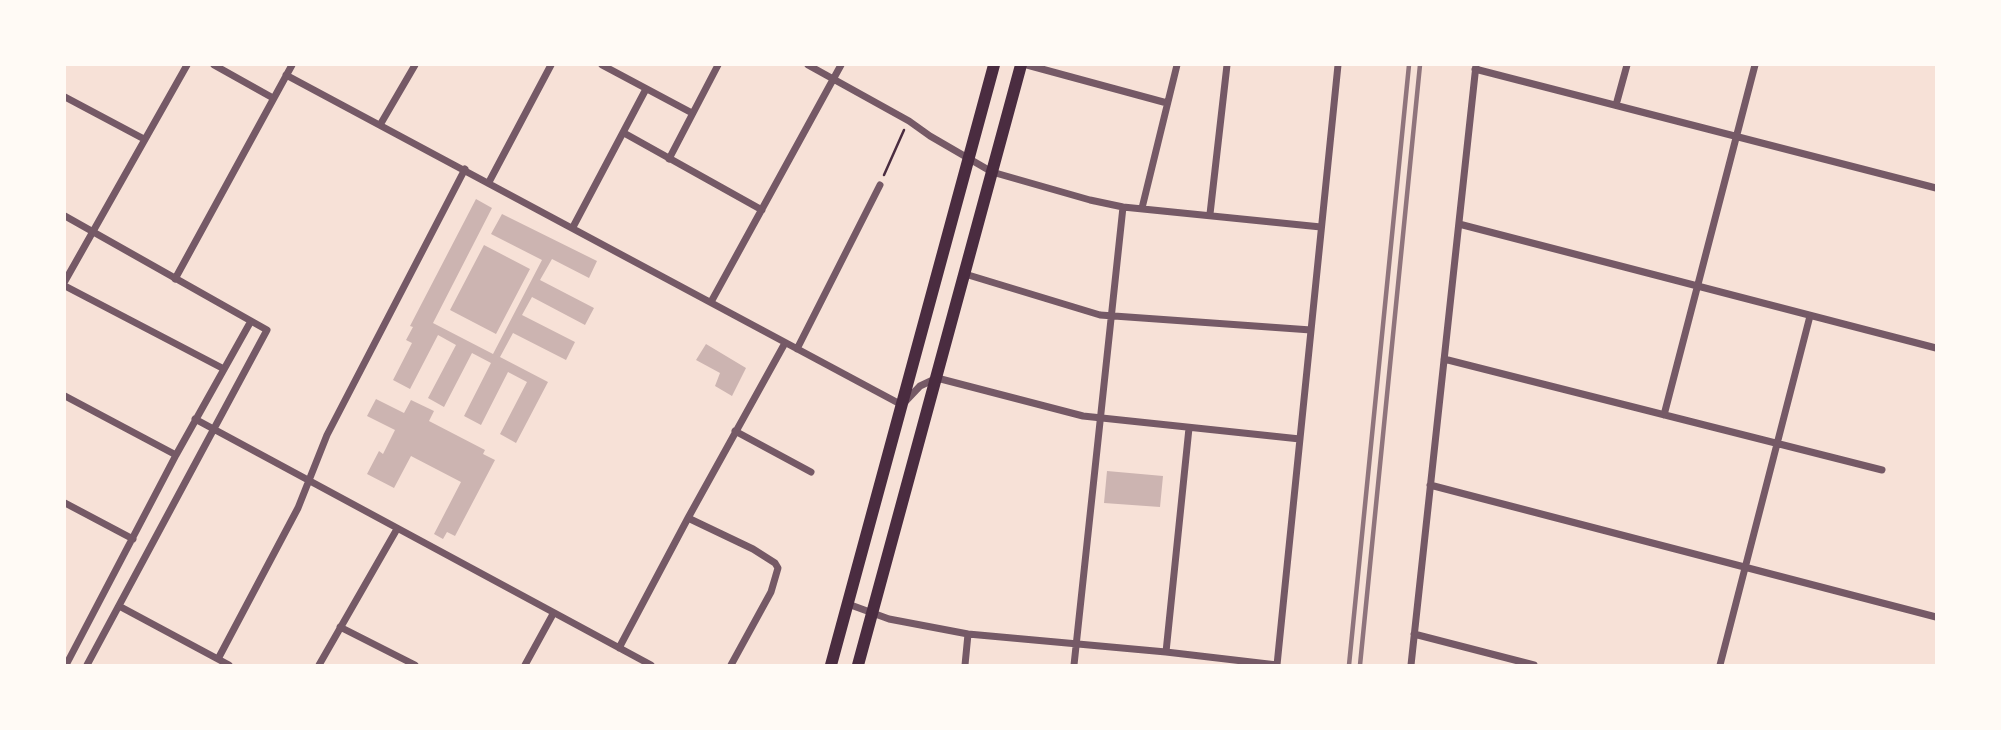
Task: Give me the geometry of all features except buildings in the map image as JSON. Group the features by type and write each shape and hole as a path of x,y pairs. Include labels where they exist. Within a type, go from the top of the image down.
{"main road":[{"path":"831,665 994,65"},
{"path":"859,665 1021,65"}],"street":[{"path":"187,65 65,284 224,369"},
{"path":"214,65 274,98"},
{"path":"175,279 292,65"},
{"path":"380,125 415,65"},
{"path":"489,182 551,65"},
{"path":"602,65 692,113"},
{"path":"669,159 718,65"},
{"path":"808,65 909,121 992,172 1123,207 1321,227"},
{"path":"711,302 841,65"},
{"path":"1027,65 1167,103"},
{"path":"1142,208 1177,65"},
{"path":"1210,214 1227,65"},
{"path":"848,604 918,625 968,634 1277,665 1338,65"},
{"path":"1616,105 1627,65"},
{"path":"1664,415 1755,65"},
{"path":"1411,665 1476,67 1936,188"},
{"path":"286,75 902,405 920,386 937,378 1068,414 1300,439"},
{"path":"573,227 646,89"},
{"path":"65,97 144,139"},
{"path":"624,133 762,210"},
{"path":"218,659 298,508 327,435 465,169"},
{"path":"797,349 880,185"},
{"path":"1074,665 1123,207"},
{"path":"65,216 267,330 87,665"},
{"path":"1459,224 1936,348"},
{"path":"965,274 1089,312 1112,316 1311,330"},
{"path":"1720,665 1810,316"},
{"path":"66,665 195,419 251,321"},
{"path":"619,648 785,343"},
{"path":"1444,359 1882,470"},
{"path":"65,396 176,455"},
{"path":"195,419 651,665"},
{"path":"1166,652 1189,428"},
{"path":"736,431 811,472"},
{"path":"1430,485 1936,617"},
{"path":"65,503 133,540"},
{"path":"688,518 753,549 775,563 778,568 771,592 731,665"},
{"path":"319,665 397,529"},
{"path":"119,606 229,665"},
{"path":"524,665 553,614"},
{"path":"340,627 413,665"},
{"path":"965,665 968,634"},
{"path":"1414,634 1534,665"}],"path":[{"path":"880,185 909,121"}],"railway":[{"path":"1349,665 1409,65"},
{"path":"1360,665 1420,65"}]}
